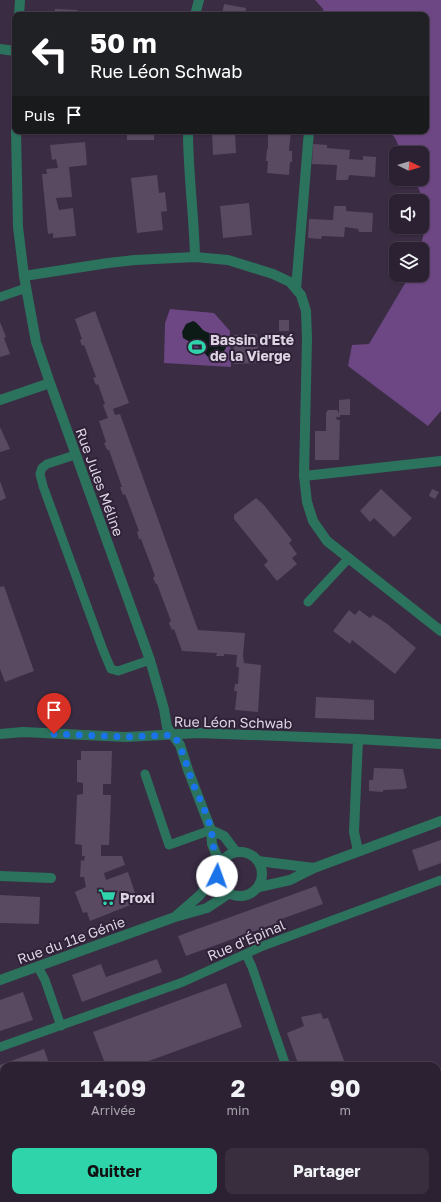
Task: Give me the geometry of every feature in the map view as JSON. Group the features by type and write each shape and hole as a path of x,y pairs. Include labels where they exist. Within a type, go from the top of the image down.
{"street":[{"path":"19,12 20,0"},
{"path":"196,12 199,0"},
{"path":"0,49 12,51"},
{"name":"Rue Jules Méline","path":"16,134 18,227 24,276 36,342 75,455 150,660 164,710 167,727 180,745 211,830 212,844 221,862"},
{"path":"188,134 195,257"},
{"path":"296,289 309,134"},
{"path":"24,276 108,263 195,257 228,260 272,274 290,282 301,295 306,311 307,338 304,476 307,502 313,521 327,541 441,631"},
{"path":"0,400 50,383"},
{"path":"304,476 441,460"},
{"name":"Rue Léon Schwab","path":"0,734 23,732 126,737 198,733 358,739 441,744"},
{"path":"358,739 354,832 358,851"},
{"path":"259,887 262,879 262,870 258,861 252,856 245,852 236,852 228,855 221,862 217,876 223,889 228,894 236,897 245,897 259,887 290,880 314,868 441,821"},
{"path":"211,830 224,836 236,852"},
{"path":"258,861 314,868"},
{"path":"0,876 51,878"},
{"name":"Rue du 11e Génie","path":"175,917 199,896 217,876"},
{"name":"Rue du 11e Génie","path":"0,980 175,917 207,908 228,894"}],"lane":[{"path":"0,297 26,288"},
{"path":"75,455 46,464 42,468 40,474 60,533 111,669 118,671 150,660"},
{"path":"308,602 349,558"},
{"path":"145,774 169,845 211,830"},
{"name":"Rue d'Épinal","path":"0,1047 183,982 263,946 441,880"},
{"path":"246,954 252,967 285,1062"},
{"path":"38,967 45,980 61,1026"}],"shaded area":[{"path":"315,0 441,0 441,411 428,426 348,366 352,345 369,344 406,282 429,282 429,242 422,242 424,234 429,234 429,194 421,194 417,186 429,186 429,146 399,146 392,134 429,134 429,12 324,12 323,9"},
{"name":"Bassin d'Eté de la Vierge","path":"170,309 214,313 230,331 231,367 164,363 165,323"},
{"path":"193,321 203,330 223,337 227,345 220,356 209,358 199,347 183,338 182,332 186,324"}],"building":[{"path":"224,4 246,8 245,12 223,12"},
{"path":"55,9 77,10 77,12 54,12"},
{"path":"127,134 154,134 154,140 127,140"},
{"path":"212,134 235,134 236,153 213,155"},
{"path":"268,134 291,134 289,151 292,151 292,162 290,162 289,175 267,173 268,161 266,161"},
{"path":"85,142 87,165 69,167 72,197 56,198 59,210 73,208 76,236 53,238 53,233 48,234 42,174 47,174 46,169 58,168 56,159 52,160 50,145"},
{"path":"313,144 327,145 327,148 350,150 349,159 363,160 363,156 376,157 375,177 349,175 348,180 336,180 337,165 312,164"},
{"path":"157,175 159,193 165,192 167,211 161,212 163,230 137,233 131,178"},
{"path":"249,203 252,235 223,238 220,206"},
{"path":"334,206 346,206 346,211 373,213 372,232 359,232 358,229 345,227 344,237 322,236 321,239 308,238 309,219 333,220"},
{"path":"95,311 129,403 113,409 115,415 120,414 198,630 245,633 243,655 244,663 261,665 258,712 235,710 237,691 234,691 235,684 238,684 239,667 236,667 237,655 224,654 224,656 216,656 217,653 182,651 174,629 172,630 169,623 171,621 157,584 153,578 155,576 141,539 139,539 137,532 139,531 125,494 123,495 120,487 122,487 109,450 107,450 104,443 106,442 99,421 108,418 103,405 105,404 98,384 96,385 93,378 96,377 84,345 82,346 80,340 82,339 75,319"},
{"path":"279,320 289,320 289,331 279,331"},
{"path":"0,322 6,337 4,338 10,354 0,357"},
{"path":"257,334 259,363 234,364 233,335"},
{"path":"350,399 350,415 340,415 340,417 336,417 337,420 340,420 339,460 315,460 315,431 326,431 326,413 328,410 337,410 339,413 339,400"},
{"path":"0,427 10,449 0,452"},
{"path":"0,481 6,498 0,501"},
{"path":"381,489 412,518 394,537 374,518 370,522 360,511"},
{"path":"432,489 439,492 435,499 429,496"},
{"path":"256,498 264,505 292,540 289,543 297,554 292,558 297,564 277,581 264,565 268,561 234,519 234,515"},
{"path":"4,586 34,671 5,682 0,669 0,587"},
{"path":"349,610 355,615 359,610 370,618 373,615 386,623 416,648 395,674 352,640 350,644 333,631"},
{"path":"316,697 374,700 374,720 315,718"},
{"path":"81,751 112,751 111,784 103,784 103,795 111,795 109,845 101,845 101,856 122,856 125,865 104,873 106,880 128,872 138,902 90,921 87,912 83,913 75,892 86,887 84,877 80,877 81,860 84,861 85,856 82,856 82,845 75,844 77,795 83,794 83,783 77,782 77,760 81,760"},
{"path":"374,768 403,769 407,788 383,790 383,792 369,791 369,780 373,780"},
{"path":"441,840 441,863 419,871 412,850"},
{"path":"316,886 323,904 276,921 277,923 186,956 178,936"},
{"path":"0,895 40,897 39,924 0,923"},
{"path":"157,959 162,972 82,1002 72,975 101,964 106,977"},
{"path":"226,983 242,1027 146,1062 104,1062 93,1032"},
{"path":"23,992 33,1020 0,1031 0,1000"},
{"path":"321,1013 323,1019 328,1018 344,1062 298,1062 287,1033 304,1026 301,1017"},
{"path":"44,1049 49,1062 8,1062"}],"place":[{"name":"Bassin d'Eté de la Vierge","path":"197,347"},
{"name":"Proxi","path":"107,897"}],"route":[{"path":"54,734 126,737 174,735 180,745 211,830 212,844 221,862 217,876"}]}
